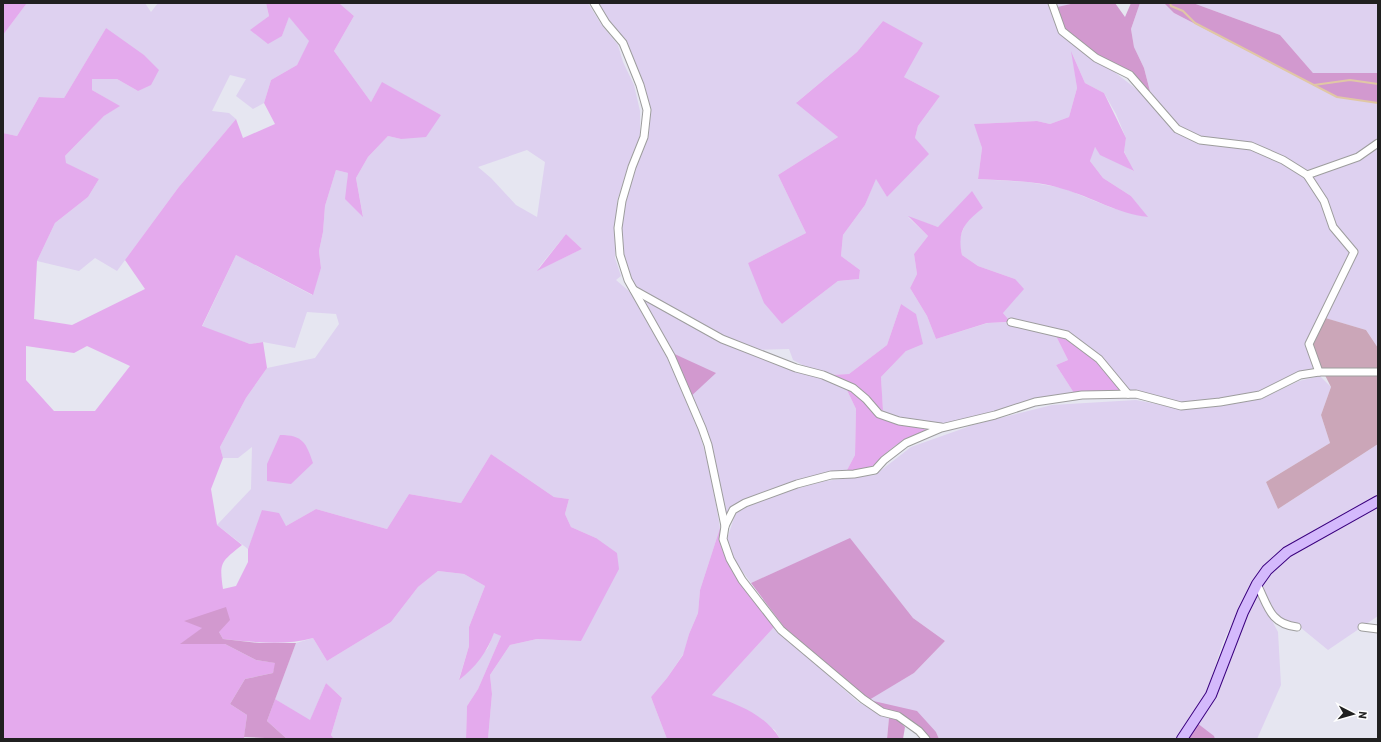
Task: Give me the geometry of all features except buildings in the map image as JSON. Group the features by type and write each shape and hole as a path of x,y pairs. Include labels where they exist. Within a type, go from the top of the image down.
{"street":[{"path":"594,3 606,23 623,43 640,84 647,110 644,137 632,168 622,201 618,228 620,255 628,280 671,356 702,428 708,445 725,526"},
{"path":"1052,3 1062,31 1096,58 1130,76 1177,129 1200,140 1251,146 1283,160 1308,175 1324,200 1333,228 1354,252 1309,344 1319,372"},
{"path":"1308,175 1358,157 1378,143"},
{"path":"634,290 722,338 796,368 823,375 853,388 866,399 879,414 898,421 925,426 945,427"},
{"path":"1011,322 1067,335 1099,359 1128,394"},
{"path":"926,739 919,731 898,716 882,712 863,699 781,630 742,580 730,559 723,539 725,526 733,510 745,503 797,484 831,475 854,474 875,470 884,460 906,443 945,427 995,415 1035,402 1082,395 1136,394 1181,406 1220,402 1260,395 1300,376 1319,372 1378,372"},
{"path":"1182,739 1210,695 1243,612 1257,584 1267,570 1287,552 1378,501"},
{"path":"1257,584 1275,620 1286,626 1297,627"},
{"path":"1362,627 1378,629"}],"shaded area":[{"path":"3,3 27,3 3,35"},
{"path":"27,3 145,3 151,12 158,3 266,3 269,16 251,30 282,36 289,16 310,41 297,65 271,80 264,103 253,109 236,96 246,79 230,75 212,111 229,113 236,119 178,188 117,271 95,258 79,271 37,261 55,223 88,197 99,179 65,163 65,156 104,116 119,106 92,90 92,79 117,79 138,91 106,28 64,98 39,97 17,136 3,133 3,35"},
{"path":"266,3 339,3 354,16 334,51 371,102 382,82 441,115 426,137 401,139 388,136 368,157 356,178 363,217 345,199 348,173 336,170 325,206 323,232 319,251 321,268 313,295 236,255 202,326 250,344 263,342 267,368 246,398 220,447 223,458 211,489 217,525 242,545 223,563 221,573 223,589 236,586 248,562 248,549 262,510 279,513 286,526 316,509 387,529 409,494 461,503 491,454 554,497 569,499 565,514 571,527 596,538 617,553 619,569 581,641 537,639 510,645 490,675 492,694 488,739 466,739 467,706 478,689 501,636 494,633 488,647 480,659 471,670 459,680 469,646 469,627 485,586 464,574 438,571 418,587 391,622 327,661 313,638 280,643 223,639 219,632 185,620 203,628 181,644 225,644 256,660 276,663 273,673 245,679 230,704 247,715 244,739 3,739 3,133 17,136 39,97 64,98 106,28 144,55 159,70 151,85 138,91 117,79 92,79 92,90 120,106 104,116 65,156 66,163 99,179 88,197 55,223 37,261 34,319 72,325 145,289 125,260 178,188 236,119 243,138 275,124 264,103 271,80 297,65 309,41 289,17 282,36 268,44 250,30 269,16","holes":["26,346 74,353 87,346 130,366 95,411 54,411 26,380"]},
{"path":"339,3 588,3 601,24 618,45 623,62 634,85 640,111 640,136 617,201 615,258 621,276 616,280 630,292 668,359 698,428 710,470 720,528 700,590 698,613 689,634 684,653 667,678 651,697 667,739 488,739 492,694 490,675 510,645 537,639 581,641 596,538 571,527 565,514 569,499 554,497 491,454 461,503 409,494 387,529 316,509 286,526 263,510 248,549 217,525 251,489 252,447 238,458 223,458 220,447 246,398 267,368 315,358 339,324 336,314 307,312 295,348 263,342 250,344 202,327 236,255 312,295 321,268 319,251 323,232 325,206 336,170 348,173 346,199 363,216 356,178 368,157 388,136 401,139 441,115 382,83 371,102 334,51 354,16","holes":["527,150 545,162 537,217 516,205 491,178 478,167","566,234 582,249 538,270 540,266"]},
{"path":"595,3 1075,3 1055,8 1072,39 1153,102 1144,68 1134,47 1131,29 1140,3 1164,3 1174,13 1337,97 1378,103 1378,348 1366,330 1325,318 1357,251 1337,231 1354,252 1309,344 1319,372 1300,375 1260,395 1181,406 1128,394 1099,359 1067,335 1056,336 1068,360 1056,365 1076,396 1035,402 945,427 883,415 881,377 906,351 901,304 887,345 849,374 824,375 844,384 856,409 855,455 845,474 831,475 733,510 725,526 708,445 668,351 658,335 620,255 622,201 644,137 647,110 623,43","holes":["883,21 904,77 940,96 918,126 915,138 887,197 876,178 865,205 843,235 841,256 860,270 859,279 838,281 782,324 748,263 806,233 778,175 838,137 797,102 857,52","1072,53 1085,83 1104,93 1116,114 1126,138 1124,151 1133,171 1094,147 1090,161 1103,178 1131,196 1147,217 1112,208 1063,188 1028,182 978,179 982,148 975,124 1037,121 1050,124 1069,117 1077,88","983,208 967,220 959,240 962,255 978,266 1015,279 1003,313 1011,322 988,323 936,339 927,316 910,288 917,274 914,254 928,236 908,217 938,227","789,349 793,360 820,374 752,350"]},
{"path":"1075,3 1115,3 1125,17 1131,3 1140,3 1131,29 1134,47 1144,68 1153,103 1130,75 1096,58 1062,31 1053,8"},
{"path":"1164,3 1193,3 1280,35 1313,73 1378,73 1378,103 1337,97 1174,13"},
{"path":"1193,3 1378,3 1378,74 1313,73 1280,35"},
{"path":"883,21 923,43 904,77 940,96 918,126 915,138 929,154 887,197 876,179 865,205 843,235 841,256 860,270 859,279 838,281 782,324 764,303 748,263 806,233 778,175 838,137 796,103 857,52"},
{"path":"1071,51 1085,83 1104,93 1126,138 1124,152 1134,171 1100,155 1095,147 1090,161 1103,178 1131,196 1148,217 1116,209 1074,192 1053,186 1021,181 978,179 982,148 974,124 1037,121 1050,124 1069,117 1077,88"},
{"path":"972,191 983,208 971,218 961,234 960,240 962,255 978,266 1015,279 1024,289 1003,313 1009,320 1007,322 987,323 936,339 927,316 910,288 917,274 914,254 928,236 908,216 938,227"},
{"path":"566,234 582,249 537,271"},
{"path":"901,304 916,314 923,344 906,351 881,377 883,411 829,375 849,374 887,345"},
{"path":"1322,317 1366,330 1378,348 1378,444 1278,509 1266,482 1330,443 1321,415 1331,387 1309,344"},
{"path":"1056,336 1076,345 1084,351 1101,367 1122,392 1074,393 1056,365 1068,360"},
{"path":"668,351 716,373 688,399"},
{"path":"1320,376 1331,387 1321,415 1330,443 1266,482 1278,509 1378,444 1378,501 1329,528 1275,554 1253,580 1223,642 1207,691 1176,739 939,739 936,732 868,700 914,673 945,641 913,618 850,539 751,583 735,561 727,539 736,512 777,494 825,481 875,475 911,447 973,425 1052,405 1136,400 1182,409 1261,399 1299,381"},
{"path":"846,388 898,423 928,430 898,444 885,454 874,468 846,472 855,455 856,409"},
{"path":"280,435 288,435 299,439 306,445 313,463 291,484 267,481 267,464"},
{"path":"1378,506 1378,616 1328,650 1295,623 1286,623 1277,617 1261,586 1275,568 1287,557"},
{"path":"720,528 721,542 774,627 712,695 750,711 767,723 780,739 667,739 651,697 667,678 683,655 689,634 698,613 700,590"},
{"path":"850,538 913,618 945,641 914,673 869,700 917,711 936,732 939,739 931,739 920,727 899,714 883,710 868,700 784,627 751,583"},
{"path":"438,571 464,574 485,586 469,627 469,646 459,679 488,648 494,632 501,636 478,689 467,706 466,739 334,739 331,735 342,698 326,683 310,721 275,699 296,643 313,638 327,661 391,622 418,587"},
{"path":"1257,592 1278,632 1281,685 1257,739 1187,739"},
{"path":"226,607 230,620 219,632 223,639 259,643 296,643 267,721 287,739 244,737 247,715 230,704 245,679 273,673 275,663 256,660 225,644 180,644 202,628 184,621"},
{"path":"774,627 858,702 889,718 887,739 780,739 775,730 712,695"},
{"path":"326,683 342,698 331,735 334,739 287,739 267,721 275,699 310,720"},
{"path":"889,718 897,719 905,727 903,739 887,739"},
{"path":"1197,723 1214,736 1215,739 1187,739"}],"waterway":[{"path":"1170,3 1171,6 1183,11 1195,23 1337,97 1378,103"},
{"path":"1314,85 1350,80 1378,84"}]}
